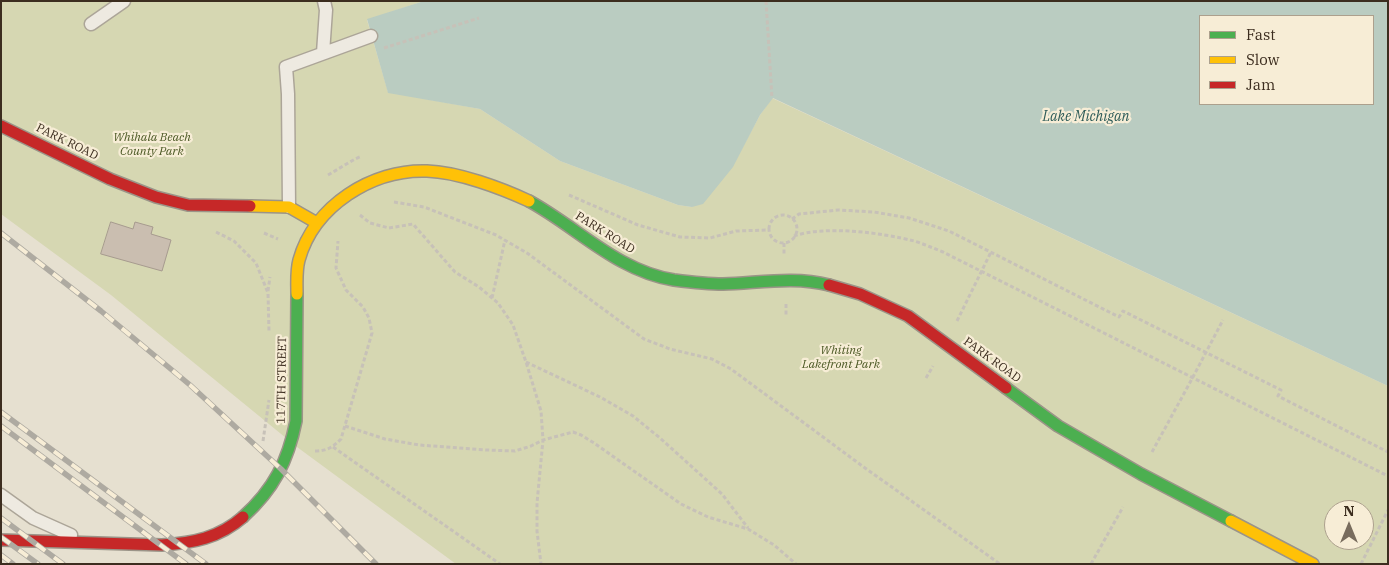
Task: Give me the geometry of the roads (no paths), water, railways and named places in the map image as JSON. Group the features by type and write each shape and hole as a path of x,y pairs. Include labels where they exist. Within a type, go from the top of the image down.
{"street":[{"name":"PARK ROAD","path":"1,126 110,179 156,197 188,205 289,207"},
{"name":"PARK ROAD","path":"317,224 343,198 371,181 393,174 419,171 440,172 516,194 618,260 653,275 674,280 722,284 783,280 817,282 860,294 908,316 1058,426 1140,474 1313,564"},
{"path":"289,207 317,224"},
{"name":"117TH STREET","path":"1,540 162,545 186,544 206,538 229,527 248,513 265,496 281,469 290,450 293,438 296,421 297,276 300,257 307,240 317,224"}],"lane":[{"path":"91,24 124,1"},
{"path":"323,53 326,10 324,1"},
{"path":"289,207 286,66 365,38"},
{"path":"1,495 33,518 90,543"}],"water":[{"name":"Lake Michigan","path":"424,1 1388,1 1388,386 773,98 760,115 733,167 703,204 692,207 678,205 560,161 480,109 388,93 367,19"}],"railway":[{"path":"1,233 101,311 190,385 281,469 376,564"},
{"path":"1,412 206,564"},
{"path":"1,426 186,564"},
{"path":"1,518 63,564"},
{"path":"1,537 38,564"},
{"path":"1,555 13,564"}],"park label":[{"name":"Whihala Beach County Park","path":"152,145"},
{"name":"Whiting Lakefront Park","path":"841,358"}]}
